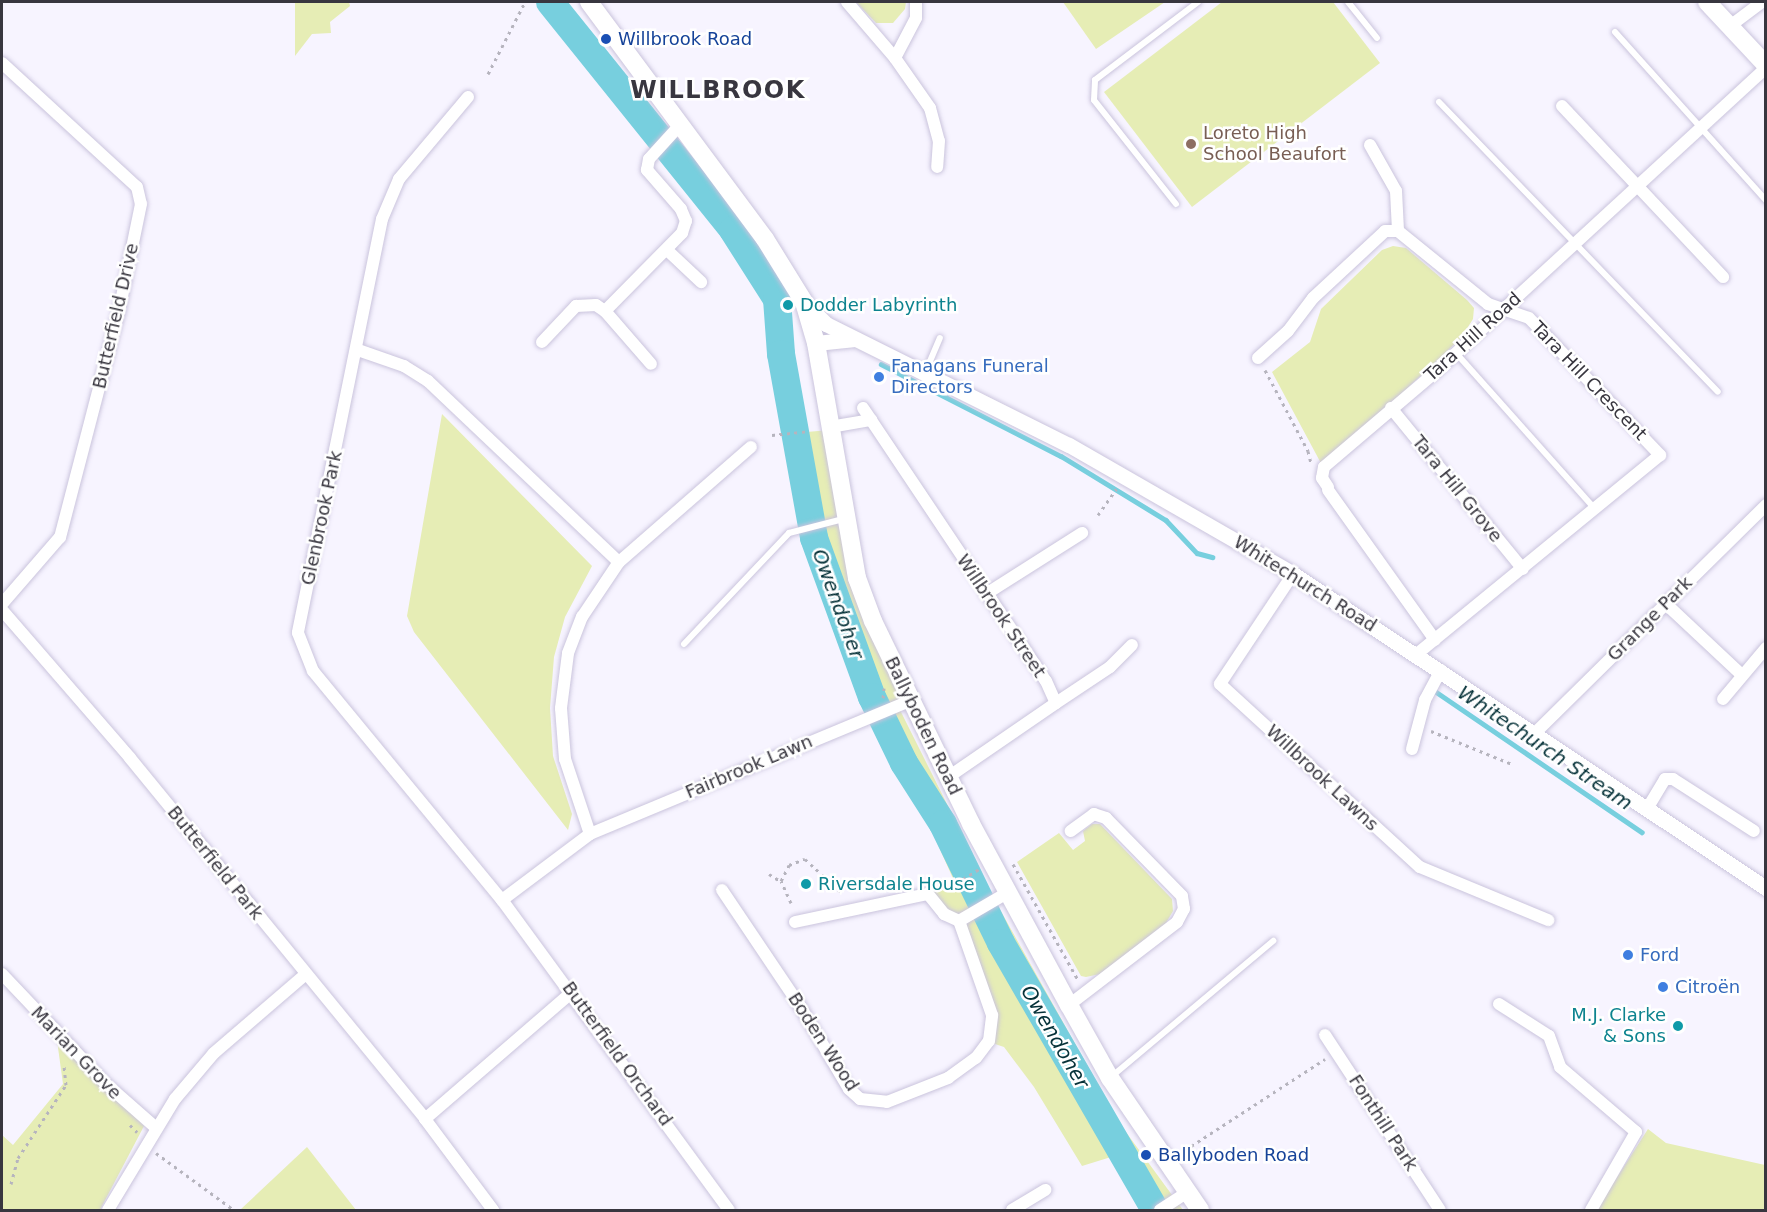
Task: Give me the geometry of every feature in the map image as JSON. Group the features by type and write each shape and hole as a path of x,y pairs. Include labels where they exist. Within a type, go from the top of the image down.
{"main road":[{"path":"589,2 674,131 765,239 804,302 815,336"},
{"path":"1707,2 1766,67"},
{"name":"Ballyboden Road","path":"815,336 857,578 909,701 1007,894 1110,1078 1200,1210"}],"street":[{"path":"847,2 895,58 930,108 939,141 937,167"},
{"path":"895,58 916,18 916,2"},
{"path":"1730,26 1762,2"},
{"name":"Butterfield Drive","path":"2,63 137,187 141,204 119,311 60,537 2,604"},
{"name":"Tara Hill Road","path":"1435,640 1328,488 1322,478 1324,467 1456,353 1766,67"},
{"name":"Glenbrook Park","path":"468,97 399,179 382,219 298,633 314,671 502,900"},
{"path":"1562,106 1636,188 1723,277"},
{"path":"605,311 682,233 686,221 681,209 647,170 656,148 674,131"},
{"path":"1258,358 1385,231 1398,231 1396,191 1370,145"},
{"name":"Tara Hill Crescent","path":"1398,231 1409,236 1488,304 1529,318 1660,455 1595,509"},
{"path":"667,250 701,282"},
{"name":"Whitechurch Road","path":"804,302 826,324 1115,470 1293,574 1417,654 1766,888"},
{"path":"542,342 576,306 596,305 605,311 651,364"},
{"path":"815,336 855,339"},
{"path":"357,350 404,366 428,381 619,562"},
{"name":"Willbrook Street","path":"863,408 1046,681 1056,703"},
{"name":"Tara Hill Grove","path":"1391,408 1523,569"},
{"path":"830,427 871,420"},
{"path":"590,834 565,759 561,708 568,653 582,616 619,562 751,447"},
{"name":"Grange Park","path":"1535,733 1766,505"},
{"path":"1417,654 1595,509"},
{"path":"986,594 1082,533"},
{"name":"Willbrook Lawns","path":"1293,574 1220,684 1420,867 1548,920"},
{"path":"1666,604 1742,675"},
{"name":"Butterfield Park","path":"2,610 108,732 425,1119 493,1210"},
{"path":"947,778 1110,667 1132,645"},
{"path":"1723,699 1766,648"},
{"path":"1412,749 1416,725 1441,670"},
{"name":"Fairbrook Lawn","path":"502,900 590,834 909,701"},
{"path":"1647,809 1665,779 1673,779 1754,831"},
{"path":"1069,1005 1177,922 1184,909 1182,896 1106,818 1094,814 1071,831"},
{"name":"Boden Wood","path":"722,890 800,1006 849,1089 870,1102 887,1102 948,1078 976,1058 989,1041 992,1015 959,921"},
{"path":"795,922 928,894 944,914 959,921 1007,894"},
{"name":"Butterfield Orchard","path":"502,900 729,1210"},
{"name":"Marian Grove","path":"2,974 105,1083 155,1127"},
{"path":"108,1210 155,1127 214,1053 306,974"},
{"path":"425,1119 572,993"},
{"path":"1499,1004 1549,1036 1560,1067 1636,1132 1591,1210"},
{"name":"Fonthill Park","path":"1325,1035 1440,1210"},
{"path":"1012,1210 1045,1190"},
{"path":"1163,1209 1188,1192"}],"lane":[{"path":"1176,204 1094,100 1095,80 1198,2"},
{"path":"1348,2 1377,38"},
{"path":"1615,32 1766,200"},
{"path":"1439,102 1718,392"},
{"path":"925,373 940,338"},
{"path":"1456,353 1595,509"},
{"path":"684,644 789,533 820,522 845,518"},
{"path":"1110,1078 1273,941"}],"path":[{"path":"488,74 525,2"},
{"path":"1258,358 1308,451 1312,472"},
{"path":"772,435 809,431"},
{"path":"1098,515 1114,492"},
{"path":"1416,725 1512,764"},
{"path":"1010,857 1077,978"},
{"path":"781,881 789,865 805,858 842,893"},
{"path":"963,879 975,872"},
{"path":"769,874 781,881 791,903"},
{"path":"1185,1149 1327,1059"},
{"path":"11,1184 18,1158 66,1086 64,1065"},
{"path":"155,1152 234,1210"}],"green space":[{"path":"295,2 349,2 350,6 330,22 331,33 312,34 295,56"},
{"path":"856,2 906,2 905,9 893,23 876,23"},
{"path":"1063,2 1165,2 1096,49"},
{"path":"1222,2 1333,2 1380,63 1192,207 1104,92"},
{"path":"1393,246 1406,248 1467,300 1474,308 1473,319 1461,338 1323,467 1272,372 1310,342 1321,309 1382,250"},
{"path":"442,414 592,566 565,617 554,657 550,708 553,756 572,814 568,830 414,632 407,616"},
{"path":"830,430 845,519 907,702 900,710 998,906 1120,1124 1183,1210 1140,1210 1111,1157 1082,1166 1034,1087 1004,1047 992,1043 992,1015 959,921 928,894 955,883 872,697 814,538 795,433"},
{"path":"1092,824 1100,824 1172,899 1173,911 1166,923 1100,974 1086,977 1081,976 1017,862 1059,833 1073,850 1085,841 1083,831"},
{"path":"56,1033 144,1126 100,1210 2,1210 2,1135 13,1145 63,1084"},
{"path":"1648,1129 1666,1143 1765,1165 1765,1210 1596,1210"},
{"path":"307,1147 356,1210 240,1210"}],"waterway":[{"name":"Owendoher","path":"550,2 733,230 777,299 781,354 814,538 872,697 904,763 943,824 1001,943 1155,1210"},
{"name":"Whitechurch Stream","path":"881,364 1061,456 1166,520 1197,553 1212,557"},
{"name":"Whitechurch Stream","path":"1432,689 1642,832"}],"place":[{"name":"Willbrook Road","path":"606,39"},
{"name":"Loreto High School Beaufort","path":"1191,144"},
{"name":"Dodder Labyrinth","path":"788,305"},
{"name":"Fanagans Funeral Directors","path":"879,377"},
{"name":"Riversdale House","path":"806,884"},
{"name":"Ford","path":"1628,955"},
{"name":"Citroën","path":"1663,987"},
{"name":"M.J. Clarke & Sons","path":"1678,1026"},
{"name":"Ballyboden Road","path":"1146,1155"}],"district":[{"name":"WILLBROOK","path":"718,91"}]}
